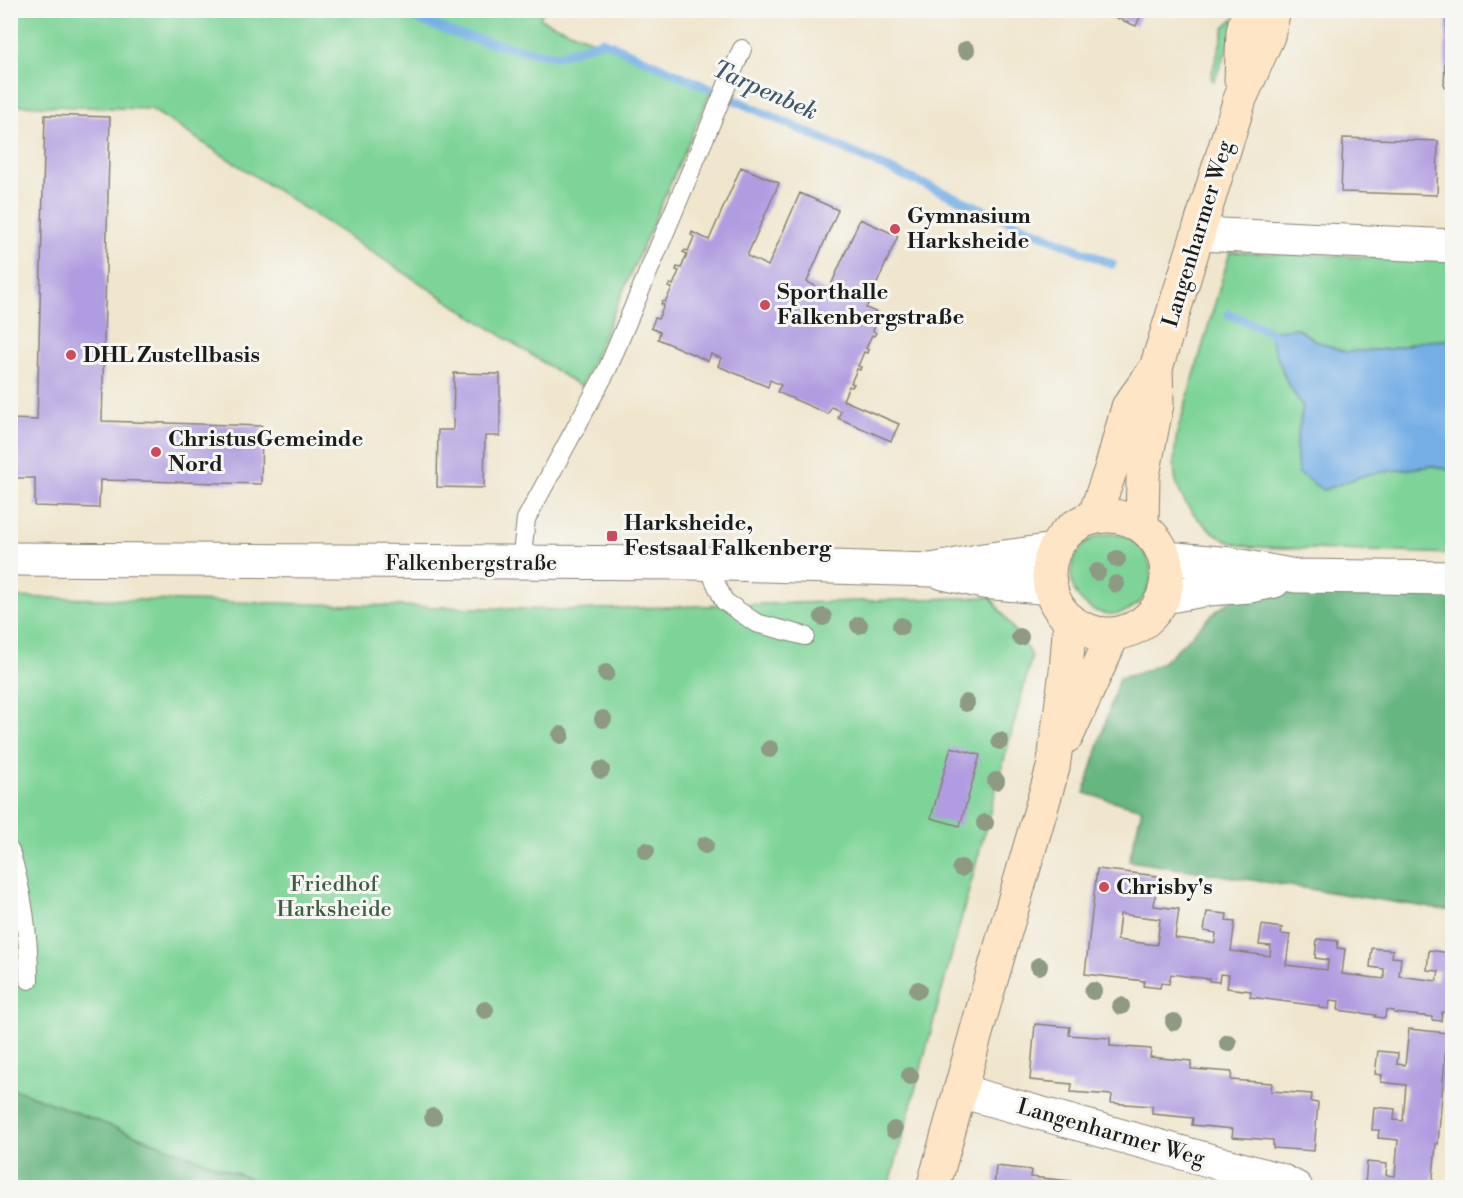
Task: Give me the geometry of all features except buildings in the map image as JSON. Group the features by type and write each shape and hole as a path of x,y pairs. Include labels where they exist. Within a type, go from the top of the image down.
{"main road":[{"name":"Langenharmer Weg","path":"1240,99 1243,32 1248,10"},
{"name":"Langenharmer Weg","path":"1094,518 1111,469 1128,407 1156,368 1240,99 1268,36 1274,10"},
{"name":"Langenharmer Weg","path":"1142,526 1143,475 1157,404 1156,368"},
{"path":"1102,515 1131,519 1142,526 1152,534 1166,558 1167,584 1164,597 1157,609 1143,623 1126,632 1113,635 1098,634 1082,629 1070,621 1059,609 1052,595 1049,580 1049,565 1062,537 1074,526 1102,515"},
{"path":"1053,768 1070,621"},
{"path":"933,1188 1053,768 1113,635"}],"street":[{"path":"1199,234 1452,246"},
{"name":"Falkenbergstraße","path":"932,570 1054,550"},
{"path":"1166,558 1230,564 1296,576 1452,578"},
{"name":"Falkenbergstraße","path":"10,559 707,564 932,570 983,582 1051,588"},
{"path":"1164,597 1209,589 1250,586 1296,576"},
{"name":"Langenharmer Weg","path":"960,1091 1280,1180 1296,1188"}],"lane":[{"path":"521,563 526,519 607,370 742,49"},
{"path":"707,564 724,601 756,623 805,636"},
{"path":"10,851 25,916 29,980"}],"green space":[{"path":"11,10 543,11 540,19 712,89 581,387 151,109 11,105"},
{"path":"1233,19 1236,28 1214,81 1211,78 1212,73 1225,26"},
{"path":"1230,252 1452,260 1452,340 1424,341 1390,349 1346,352 1318,342 1296,328 1267,330 1287,382 1303,407 1296,444 1323,490 1368,474 1431,466 1452,470 1452,554 1244,546 1221,537 1191,511 1175,479 1174,459 1177,433"},
{"path":"1103,534 1119,534 1140,545 1151,566 1151,582 1140,603 1119,614 1103,614 1089,608 1077,596 1071,582 1071,566 1077,552 1089,540"},
{"path":"1254,593 1452,595 1452,911 1129,861 1142,809 1084,793 1119,678 1157,665 1171,655 1222,607 1232,600"},
{"name":"Friedhof Harksheide","path":"10,597 569,610 991,597 1032,656 889,1187 272,1187 11,1088"},
{"path":"11,1088 272,1187 11,1187"}],"water":[{"path":"1296,328 1318,342 1346,352 1390,349 1424,341 1452,340 1452,470 1431,466 1368,474 1323,490 1298,473 1296,444 1303,407 1287,382 1267,330"}],"waterway":[{"name":"Tarpenbek","path":"393,10 459,35 557,56 603,41 907,177 1112,264"},
{"name":"Tarpenbek","path":"1229,314 1267,330 1275,337"}],"place":[{"name":"Gymnasium Harksheide","path":"895,229"},
{"name":"Sporthalle Falkenbergstraße","path":"765,305"},
{"name":"DHL Zustellbasis","path":"71,355"},
{"name":"ChristusGemeinde Nord","path":"156,452"},
{"name":"Harksheide, Festsaal Falkenberg","path":"612,536"},
{"name":"Chrisby's","path":"1104,887"}]}
